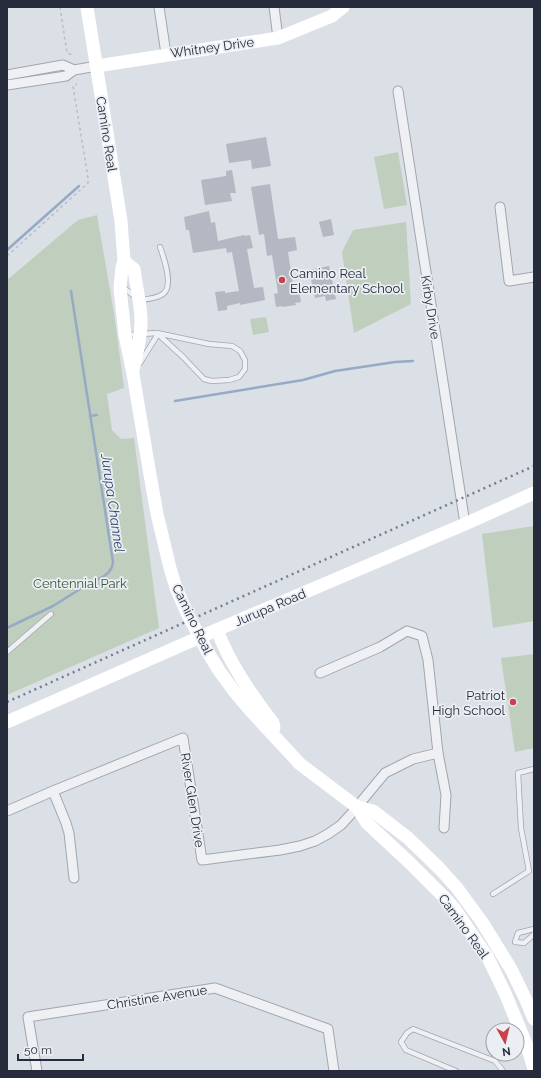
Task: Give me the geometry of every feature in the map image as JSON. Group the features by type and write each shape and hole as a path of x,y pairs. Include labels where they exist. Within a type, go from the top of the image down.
{"main road":[{"name":"Camino Real","path":"87,7 121,222 124,261 120,284 125,336 157,514 176,588 184,607 220,672 250,710 300,764 357,807 367,823 411,864 454,908 488,958 527,1046 534,1069"},
{"name":"Whitney Drive","path":"97,66 166,54 278,38 332,16 343,7"},
{"name":"Camino Real","path":"124,261 134,269 141,322 133,374"},
{"name":"Jurupa Road","path":"7,722 534,493"},
{"path":"217,630 225,650 241,679 273,723 278,741"},
{"name":"Camino Real","path":"357,807 373,811 408,838 457,888 482,922 511,969 534,1020"},
{"path":"510,1005 519,1010 534,1045"}],"street":[{"path":"159,7 166,54"},
{"path":"274,7 278,38"},
{"name":"Whitney Drive","path":"7,74 63,65 74,70"},
{"name":"Whitney Drive","path":"7,85 66,76 74,70 97,66"},
{"path":"42,68 44,80"},
{"name":"Kirby Drive","path":"398,91 465,524"},
{"path":"500,207 509,281 534,277"},
{"path":"320,673 380,647 407,631 422,636 428,660 438,753 446,795 444,828"},
{"name":"River Glen Drive","path":"7,811 183,738 202,860 280,850 315,841 341,825 357,807"},
{"path":"357,807 385,773 413,759 438,753"},
{"path":"53,791 69,833 74,878"},
{"name":"Christine Avenue","path":"37,1071 28,1017 215,988 328,1029 334,1071"}],"lane":[{"path":"120,284 139,300 157,298 164,294 168,284 166,265 160,247"},
{"path":"125,336 158,334 209,344 232,346 240,351 245,360 245,369 239,377 229,380 212,381 204,379 158,334"},
{"path":"133,374 158,334"},
{"path":"7,652 51,614"},
{"path":"493,894 529,871 521,828 518,773 534,769"},
{"path":"534,929 518,933 516,942 524,943 534,934"},
{"path":"456,1071 406,1050 401,1042 407,1033 413,1029 495,1061 503,1071"}],"path":[{"path":"60,7 67,53 73,55"},
{"path":"7,256 88,183 73,86 77,84"}],"green space":[{"path":"398,152 407,205 384,209 374,157"},
{"name":"Centennial Park","path":"97,215 114,313 124,388 107,394 112,430 121,439 134,438 159,628 7,695 7,280 78,220"},
{"path":"406,222 411,304 354,333 342,252 353,230"},
{"path":"266,317 269,332 253,335 250,319"},
{"path":"534,526 534,621 493,628 482,534"},
{"path":"534,654 534,748 515,752 501,658"}],"building":[{"path":"266,137 271,166 252,169 251,160 229,163 226,144"},
{"path":"232,170 236,193 230,193 232,201 205,205 201,180 226,176 226,171"},
{"path":"270,184 278,239 295,237 297,250 288,252 294,291 299,290 301,302 295,303 296,305 276,307 274,294 278,293 272,255 267,256 264,234 259,235 251,187"},
{"path":"209,211 211,223 215,222 218,241 250,235 253,248 247,249 254,288 263,287 265,300 227,306 227,310 218,311 215,292 225,291 225,293 239,291 232,252 227,253 226,248 193,253 189,230 186,230 184,217"},
{"path":"331,219 334,235 323,237 319,222"},
{"path":"329,266 336,299 326,301 325,296 315,298 309,270"}],"waterway":[{"path":"7,250 79,186"},
{"name":"Jurupa Channel","path":"7,628 53,606 104,576 109,572 113,562 71,291"},
{"name":"Jurupa Channel","path":"175,401 303,380 335,371 395,362 413,361"},
{"name":"Jurupa Channel","path":"90,416 97,415"}],"railway":[{"path":"7,702 534,466"}],"place":[{"name":"Camino Real Elementary School","path":"282,280"},
{"name":"Patriot High School","path":"513,702"}]}
